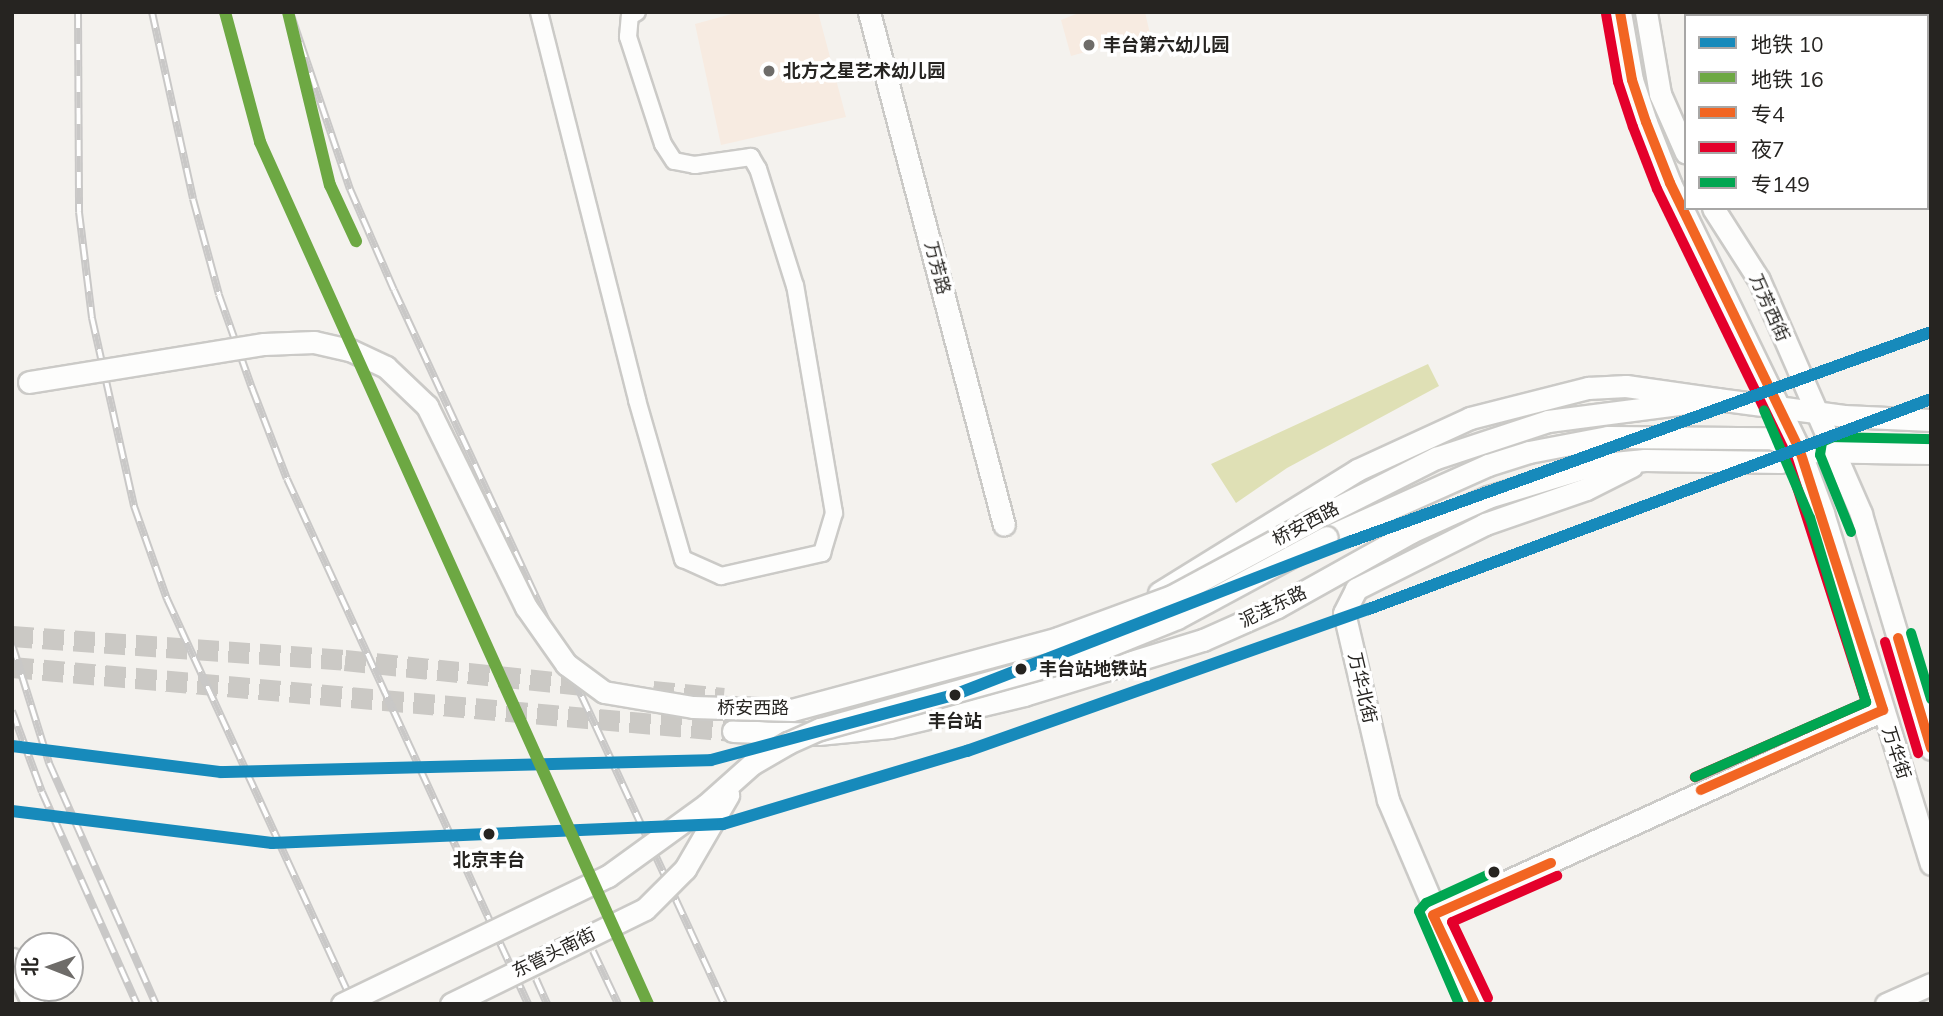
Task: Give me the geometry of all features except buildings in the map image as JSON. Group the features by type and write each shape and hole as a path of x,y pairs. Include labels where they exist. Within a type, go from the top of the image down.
{"main road":[{"name":"万芳路","path":"869,12 1004,525"},
{"name":"万芳西街","path":"1620,12 1632,80 1650,134 1684,207"},
{"path":"1646,12 1660,94 1684,148"},
{"name":"万芳西街","path":"1686,210 1777,405"},
{"name":"万芳西街","path":"1714,210 1759,280 1816,412"},
{"name":"桥安西路","path":"12,385 264,344 302,342 350,350 386,367 426,406 526,607 566,664 604,691 692,708 792,710 1058,638 1172,596 1407,471 1506,432 1601,413 1717,399 1816,412 1931,420"},
{"path":"724,698 838,698 979,666 1107,626 1357,470 1426,435 1513,405 1588,388 1626,386 1717,399"},
{"name":"万华街","path":"1777,405 1800,451 1931,864"},
{"name":"万华街","path":"1816,412 1861,514 1931,749"},
{"name":"桥安西路","path":"752,764 820,729 1083,656 1177,618 1328,537 1488,465 1571,443 1608,437 1736,436 1771,438 1800,451 1931,453"},
{"name":"泥洼东路","path":"733,731 818,734 890,727 1024,695 1203,640 1277,607 1411,532 1488,497 1593,464 1644,460 1780,462 1800,451"},
{"name":"万华北街","path":"1475,1004 1433,915 1388,800 1344,613 1356,589 1485,524 1586,489 1644,460"},
{"path":"1433,915 1883,710"},
{"path":"342,1004 608,876 706,805 752,764"},
{"name":"东管头南街","path":"451,1004 645,909 685,869 698,840 752,764"},
{"path":"12,959 33,1004"},
{"path":"1886,1004 1931,984"}],"street":[{"path":"539,12 637,400 683,559 721,576 822,553 834,513 795,286 758,169 751,157 695,165 674,161 663,144 628,37 629,16 637,12"}],"shaded area":[{"name":"北方之星艺术幼儿园","path":"739,12 818,12 846,117 721,145 695,24"},
{"name":"丰台第六幼儿园","path":"1081,12 1145,12 1150,34 1071,56 1061,20"}],"green space":[{"path":"1428,364 1439,386 1287,468 1236,503 1211,464"}],"tunnel":[{"path":"12,636 345,660 603,687"},
{"path":"12,667 733,731"},
{"path":"653,691 724,698"}],"railway":[{"path":"78,12 79,212 92,318 134,506 167,599 353,1004"},
{"path":"152,12 193,199 219,295 252,388 287,479 528,1004"},
{"path":"290,12 350,189 394,290 724,1004"},
{"path":"12,644 49,763 156,1004"},
{"path":"12,711 42,792 137,1004"},
{"path":"593,951 618,1004"},
{"path":"536,979 547,1004"}],"metro line":[{"name":"16","path":"225,12 260,142 648,1004"},
{"name":"16","path":"288,12 330,185 356,241"},
{"name":"10","path":"12,746 221,772 711,760 954,695 1349,542 1931,332"},
{"name":"10","path":"12,811 272,843 723,824 967,751 1369,609 1931,399"}],"transit line":[{"name":"专4","path":"1620,12 1632,80 1646,122 1670,183 1800,451 1883,710 1701,790"},
{"name":"夜7","path":"1606,14 1618,82 1633,127 1657,189 1787,456 1866,702 1695,777"},
{"name":"专149","path":"1695,777 1866,702 1810,518 1764,410"},
{"name":"专149","path":"1851,532 1820,455 1822,442 1833,437 1931,439"},
{"name":"专149","path":"1911,633 1931,699"},
{"name":"专4","path":"1898,638 1931,748"},
{"name":"夜7","path":"1885,642 1918,753"},
{"name":"专4","path":"1475,1004 1433,915 1551,863"},
{"name":"专149","path":"1459,1004 1419,911 1426,903 1494,872"},
{"name":"夜7","path":"1488,998 1452,922 1557,876"}],"place":[{"name":"丰台第六幼儿园","path":"1089,45"},
{"name":"北方之星艺术幼儿园","path":"769,71"},
{"name":"丰台站地铁站","path":"1021,669"},
{"name":"丰台站","path":"955,695"},
{"name":"北京丰台","path":"489,834"}]}
